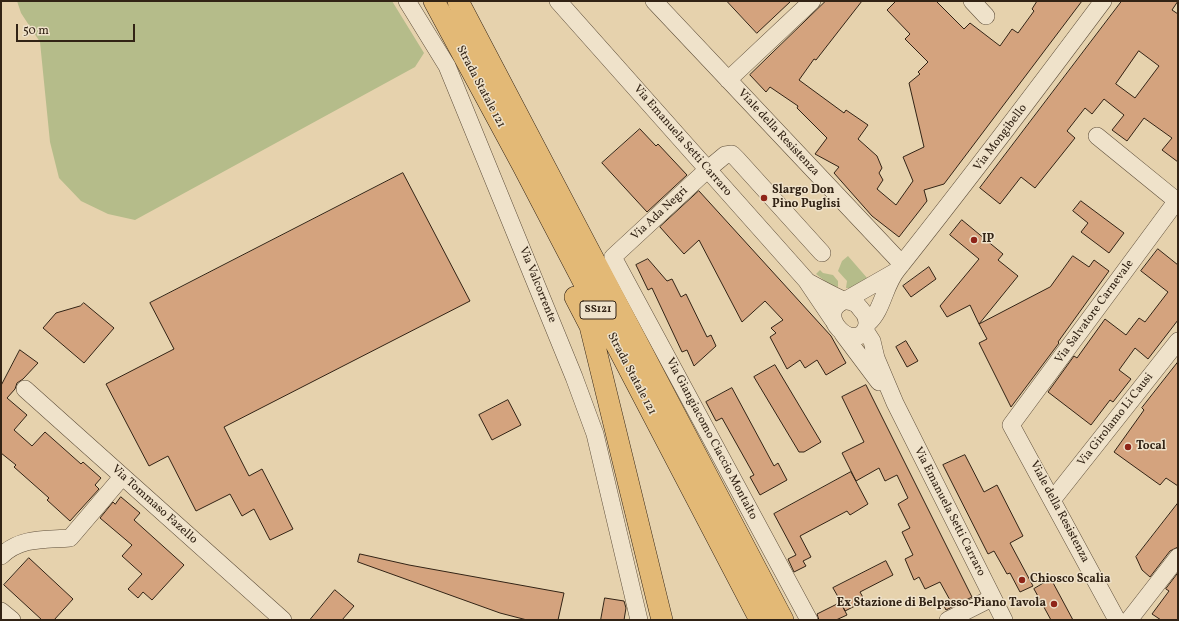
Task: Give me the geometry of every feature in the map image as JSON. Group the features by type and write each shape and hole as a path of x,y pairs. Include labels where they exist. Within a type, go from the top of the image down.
{"main road":[{"name":"Strada Statale 121","path":"434,1 523,166 760,620"},
{"name":"Strada Statale 121","path":"458,1 783,620"},
{"path":"523,166 530,209 590,326 662,620"}],"street":[{"name":"Via Valcorrente","path":"407,1 447,66 574,377 595,434 639,620"},
{"name":"Via Emanuela Setti Carraro","path":"558,1 806,280"},
{"name":"Viale della Resistenza","path":"654,1 728,80 898,268"},
{"path":"728,80 812,1"},
{"path":"972,1 986,16"},
{"name":"Via Mongibello","path":"898,268 987,156 1103,1"},
{"path":"1097,136 1178,201"},
{"name":"Via Ada Negri","path":"613,257 707,170 725,156 732,154 822,253"},
{"name":"Via Salvatore Carnevale","path":"1011,425 1178,201"},
{"name":"Via Giangiacomo Ciaccio Montalto","path":"613,257 809,620"},
{"path":"833,320 833,310 836,306 898,268"},
{"path":"843,334 855,336 876,314 898,268"},
{"path":"806,280 855,304 865,315 866,326 872,341 876,358 895,403"},
{"path":"806,280 843,334 895,403"},
{"name":"Via Girolamo Li Causi","path":"1053,499 1178,341"},
{"name":"Via Tommaso Fazello","path":"24,389 283,620"},
{"name":"Via Emanuela Setti Carraro","path":"895,403 1004,620"},
{"name":"Viale della Resistenza","path":"1011,425 1053,499 1117,620"},
{"path":"1,556 10,548 22,542 70,538 122,477"},
{"path":"1128,620 1178,557"},
{"path":"948,620 992,598"},
{"path":"1,610 12,620"}],"green space":[{"path":"17,1 392,1 424,53 415,67 135,220 108,214 81,201 59,178 50,142 40,42 21,13"},
{"path":"848,256 868,279 852,288 846,288 847,281 838,271 842,261"},
{"path":"820,270 823,273 833,275 838,281 838,287 830,285 816,274"}],"building":[{"path":"727,1 791,1 757,33"},
{"path":"826,1 862,1 816,60 814,59 799,80 844,113 846,110 868,125 858,139 877,156 882,168 879,173 883,180 877,189 896,205 913,181 903,157 924,147 909,83 920,74 918,72 928,62 905,39 910,34 887,10 896,1 936,1 964,29 970,23 1000,46 1012,29 1018,33 1034,11 1032,9 1037,1 1082,1 944,184 924,190 927,201 899,237 872,216 834,173 839,167 815,154 827,138 797,108 798,106 770,87 766,92 750,75"},
{"path":"1122,1 1178,1 1172,10 1178,14 1178,162 1162,150 1172,138 1144,118 1127,141 1112,130 1124,115 1104,99 1092,114 1085,108 1067,131 1075,138 1035,188 1021,177 1000,204 980,188","holes":["1139,51 1159,66 1135,98 1116,84"]},
{"path":"640,129 656,146 658,144 687,175 647,212 602,163"},
{"path":"403,173 470,301 224,427 249,476 262,469 293,529 270,540 254,509 242,516 230,494 196,511 168,456 149,466 106,384 174,349 150,303"},
{"path":"699,191 831,336 846,363 826,375 817,360 805,368 800,360 787,369 770,337 776,333 771,328 783,320 765,301 742,322 699,240 684,254 660,227"},
{"path":"1081,201 1124,233 1109,253 1081,232 1088,223 1073,211"},
{"path":"962,220 1003,254 998,260 1018,276 979,324 970,305 947,317 940,306 979,259 950,235"},
{"path":"1158,249 1178,265 1178,320 1148,359 1135,348 1119,370 1131,379 1113,402 1110,400 1091,425 1048,392 1074,356 1077,358 1105,319 1126,335 1139,318 1145,322 1168,292 1141,271"},
{"path":"1073,256 1089,267 1094,260 1109,271 1058,342 1059,343 1011,407 979,343 987,339 979,324 1050,287"},
{"path":"648,259 667,281 672,279 681,297 686,294 707,337 711,335 716,346 694,366 687,350 682,352 652,288 648,290 636,265"},
{"path":"929,267 936,279 911,297 903,286"},
{"path":"84,303 114,328 84,363 43,328 56,313 80,306"},
{"path":"906,341 918,361 907,367 896,347"},
{"path":"20,350 38,363 23,379 17,383 15,389 7,398 27,415 14,430 32,446 45,432 81,464 83,462 101,478 95,485 99,489 70,521 47,500 49,498 14,467 16,465 1,453 1,386"},
{"path":"1178,362 1178,486 1166,478 1160,485 1114,452 1144,410 1142,408"},
{"path":"775,365 821,442 804,452 799,452 754,377"},
{"path":"866,385 972,597 946,610 944,606 951,602 940,582 925,589 919,577 914,580 905,559 913,555 902,532 910,528 898,504 908,498 897,475 885,481 879,468 856,481 842,453 864,442 842,397"},
{"path":"732,388 774,466 778,463 787,480 760,495 750,477 754,475 722,418 716,421 706,402"},
{"path":"508,400 521,425 492,440 479,415"},
{"path":"965,455 984,492 997,485 1023,536 1010,543 1033,586 1020,592 1010,573 1007,574 994,551 988,554 943,465"},
{"path":"851,472 868,504 850,515 847,511 800,536 811,557 803,561 806,566 794,572 788,559 796,555 774,514"},
{"path":"121,497 140,513 134,520 184,565 152,600 143,592 138,598 128,589 142,574 122,556 132,545 100,518 113,502 115,504"},
{"path":"1178,503 1178,547 1170,551 1150,577 1142,570 1136,557"},
{"path":"360,554 409,565 564,593 558,620 527,620 500,613 358,562"},
{"path":"29,558 73,599 54,620 42,620 4,585"},
{"path":"886,561 893,575 860,592 865,601 845,611 847,615 836,620 819,620 817,614 841,602 833,588"},
{"path":"1178,573 1178,620 1161,620 1152,614 1169,591 1166,589"},
{"name":"Ex Stazione di Belpasso-Piano Tavola","path":"1051,579 1073,620 1051,620 1034,589"},
{"path":"335,590 354,606 342,620 310,620"},
{"path":"605,598 624,601 626,608 624,620 601,620"}],"place":[{"name":"Slargo Don Pino Puglisi","path":"764,198"},
{"name":"IP","path":"974,240"},
{"name":"Tocal","path":"1128,447"},
{"name":"Chiosco Scalia","path":"1022,580"},
{"name":"Ex Stazione di Belpasso-Piano Tavola","path":"1054,604"}]}
